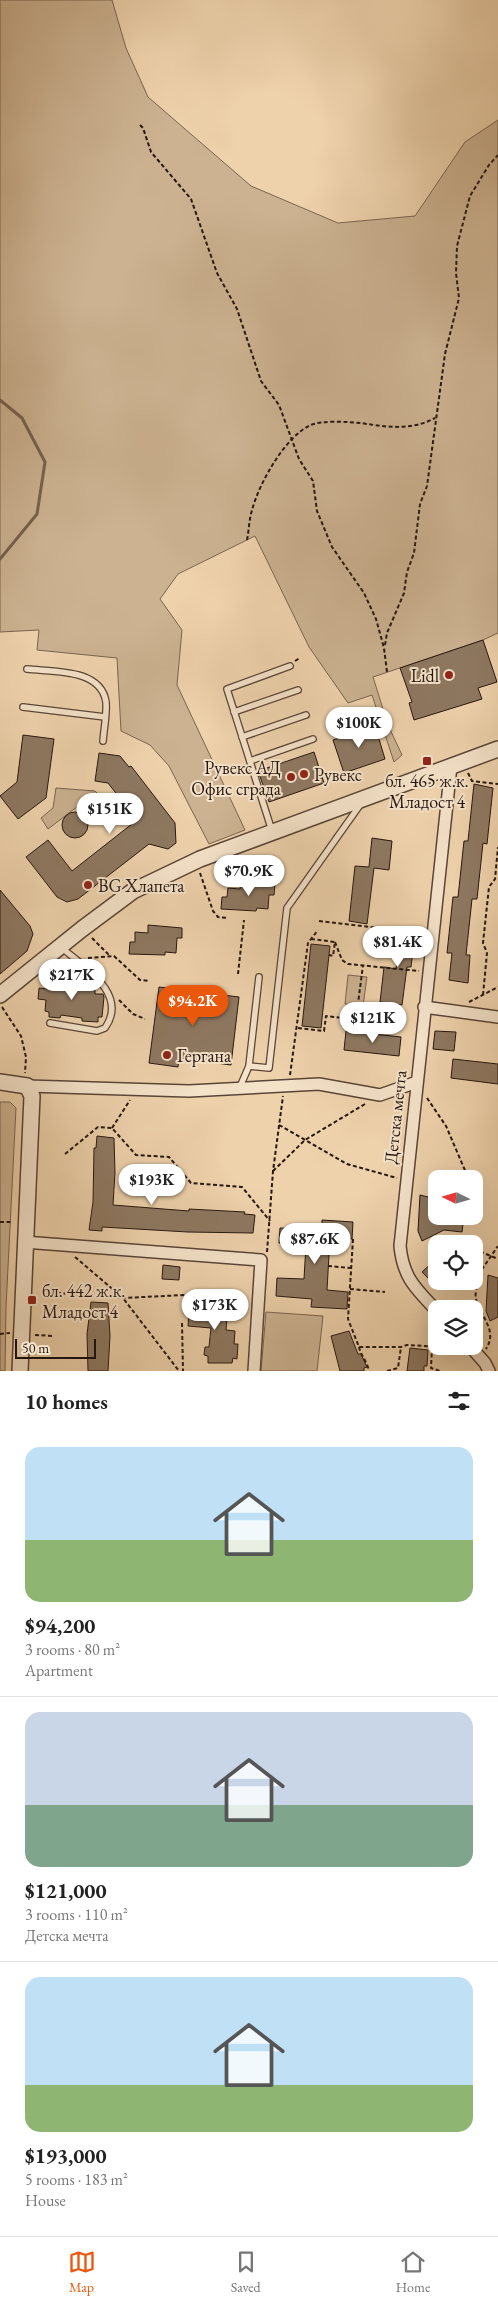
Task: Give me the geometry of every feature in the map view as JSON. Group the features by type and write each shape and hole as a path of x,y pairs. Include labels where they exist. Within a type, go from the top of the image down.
{"street":[{"path":"0,995 60,946 134,891 198,860 272,831 498,749"},
{"name":"Детска мечта","path":"428,1301 408,1280 401,1257 400,1246 424,1007 457,764"},
{"path":"424,1007 498,1017"},
{"path":"0,1082 26,1086 137,1091 239,1089 319,1084 380,1095 417,1082"},
{"path":"20,1371 24,1242 32,1104 32,1096 26,1086"},
{"path":"24,1242 261,1260 254,1371"},
{"path":"478,1355 492,1370"}],"lane":[{"path":"272,831 227,689 290,666"},
{"path":"27,669 82,676 96,682 106,702 103,741"},
{"path":"234,712 298,690"},
{"path":"23,707 105,717"},
{"path":"242,737 306,715"},
{"path":"250,761 313,739"},
{"path":"249,1066 269,1068 287,908 365,797"},
{"path":"50,1023 97,1031 104,1028 110,1019 110,997 104,984 60,946"},
{"path":"239,1089 249,1066 259,976"}],"path":[{"path":"140,125 143,128 150,152 191,199 216,273 237,309 261,380 279,405 299,459 313,481 317,511 332,547 364,593 384,648 387,672"},
{"path":"384,648 387,633 404,593 407,572 414,553 420,504 427,486 430,470 435,418 445,354 459,298 456,273 457,246 470,196 488,165 498,155"},
{"path":"247,540 252,511 260,488 278,454 292,440 312,425 340,422 382,428 422,425 435,418"},
{"path":"457,764 472,781 498,784"},
{"path":"483,995 487,953 483,943 489,887 495,879 498,847"},
{"path":"198,860 202,880 213,910 218,917 228,918"},
{"path":"238,974 244,920"},
{"path":"319,921 433,934"},
{"path":"82,929 110,956"},
{"path":"261,1260 269,1250 273,1171 278,1125 285,1087 292,1071 308,943 318,930"},
{"path":"311,939 335,942"},
{"path":"330,955 333,956 335,942"},
{"path":"335,942 342,960 348,964 412,970"},
{"path":"75,960 114,956 140,980 150,981"},
{"path":"356,1019 363,965"},
{"path":"104,984 133,1014 146,1019"},
{"path":"452,1010 498,987"},
{"path":"0,1004 21,1036 26,1057 26,1086"},
{"path":"298,1028 324,1031 326,1016 393,1024"},
{"path":"417,1082 446,1126 465,1170"},
{"path":"112,1128 137,1091"},
{"path":"273,1171 306,1140 380,1095"},
{"path":"278,1125 347,1164 406,1181"},
{"path":"66,1154 98,1127 112,1128 136,1155 169,1157 191,1183 242,1187 270,1221"},
{"path":"353,1239 348,1324 360,1352 366,1358 369,1371"},
{"path":"60,1245 123,1298 179,1371"},
{"path":"483,1269 498,1246"},
{"path":"483,1253 498,1259"},
{"path":"328,1266 351,1268"},
{"path":"350,1290 385,1292"},
{"path":"56,1293 123,1298 185,1295"},
{"path":"483,1312 493,1331 492,1343 483,1346"},
{"path":"182,1323 184,1371"},
{"path":"0,1334 11,1333"},
{"path":"359,1347 428,1346"},
{"path":"387,1371 398,1368 401,1347"},
{"path":"431,1355 430,1368 440,1371"}],"shaded area":[{"path":"0,0 112,0 126,48 148,97 251,186 338,223 415,216 465,142 498,120 498,633 483,640 373,677 388,725 402,755 394,762 372,695 348,703 309,647 255,536 178,574 160,599 182,630 177,685 245,830 209,844 169,766 150,745 121,731 117,658 37,650 39,630 0,632"},
{"path":"56,788 95,791 101,797 91,806 86,800 48,829 41,818 53,808"},
{"path":"348,975 367,977 363,1006 345,1004"},
{"path":"0,1102 10,1102 16,1108 6,1307 5,1371 0,1371"},
{"path":"266,1312 323,1316 317,1371 261,1371"}],"building":[{"name":"Lidl","path":"483,640 497,682 478,688 482,699 414,720 409,703 412,702 400,668"},
{"path":"375,726 385,759 344,773 333,740"},
{"path":"23,735 54,739 46,798 18,819 0,796 17,782"},
{"name":"Рувекс АД Офис сграда","path":"314,752 324,783 269,802 258,771"},
{"path":"99,753 120,756 129,767 131,766 175,823 176,843 168,849 149,844 78,899 67,902 57,897 26,857 48,840 72,871 137,820 108,783 95,781"},
{"path":"474,784 493,788 487,844 483,843 477,899 472,899 466,955 470,955 468,983 449,980 452,953 447,953 453,897 458,897 464,841 468,841"},
{"path":"75,812 84,816 88,825 84,834 75,838 66,834 62,825 66,816"},
{"path":"372,838 392,841 389,870 374,868 367,924 349,921 355,866 369,867"},
{"path":"241,881 275,884 274,895 269,895 268,909 257,908 256,911 221,909 222,897 227,897 228,888 240,889"},
{"path":"0,890 30,926 33,934 27,951 0,974"},
{"path":"148,925 182,928 182,938 177,938 176,953 165,952 165,955 129,954 130,942 135,942 135,932 148,933"},
{"path":"389,930 415,933 411,967 407,967 402,1005 380,1002 384,967 396,969 399,946 388,945"},
{"path":"311,944 330,946 321,1028 302,1026"},
{"path":"48,978 67,980 67,986 84,988 84,982 95,983 95,994 103,994 104,997 102,1017 98,1017 98,1022 82,1021 82,1018 61,1015 60,1018 49,1017 49,1012 45,1011 46,1000 38,999 39,988 47,989"},
{"path":"159,987 239,997 231,1065 179,1058 178,1067 149,1063"},
{"path":"346,1031 401,1037 399,1056 344,1050"},
{"path":"435,1031 456,1032 454,1051 433,1049"},
{"path":"453,1059 498,1064 498,1084 451,1078"},
{"path":"97,1136 114,1138 115,1173 113,1205 189,1211 189,1209 245,1212 244,1214 255,1215 253,1233 188,1232 102,1227 102,1231 89,1230 93,1202 94,1148 96,1148"},
{"path":"420,1195 428,1197 428,1225 463,1225 462,1232 444,1230 434,1235 428,1235 428,1238 422,1241 418,1231"},
{"path":"322,1220 353,1222 352,1239 330,1237 327,1290 348,1292 347,1309 311,1307 312,1299 276,1296 277,1278 304,1279 306,1245 279,1243 280,1228 322,1230"},
{"path":"163,1265 180,1267 179,1280 162,1279"},
{"path":"428,1266 428,1278 422,1272"},
{"path":"488,1275 498,1278 498,1317 490,1321 486,1311"},
{"path":"202,1299 213,1300 213,1304 228,1305 226,1330 235,1331 234,1344 238,1344 237,1359 233,1358 232,1363 208,1363 208,1356 204,1355 205,1347 209,1347 211,1328 188,1326 189,1312 192,1312 193,1302 202,1303"},
{"path":"91,1302 108,1303 110,1336 108,1371 88,1371 87,1334"},
{"path":"349,1331 358,1354 361,1354 367,1367 364,1368 364,1371 340,1371 331,1336"},
{"path":"410,1348 428,1350 427,1366 424,1366 424,1371 407,1371"}],"waterway":[{"path":"0,400 22,418 45,462 37,514 0,559"}],"place":[{"name":"Lidl","path":"449,675"},
{"name":"бл. 465 ж.к. Младост 4","path":"427,761"},
{"name":"Рувекс","path":"304,774"},
{"name":"Рувекс АД Офис сграда","path":"291,777"},
{"name":"BG Хлапета","path":"88,885"},
{"name":"Гергана","path":"167,1055"},
{"name":"бл. 442 ж.к. Младост 4","path":"32,1300"}]}
